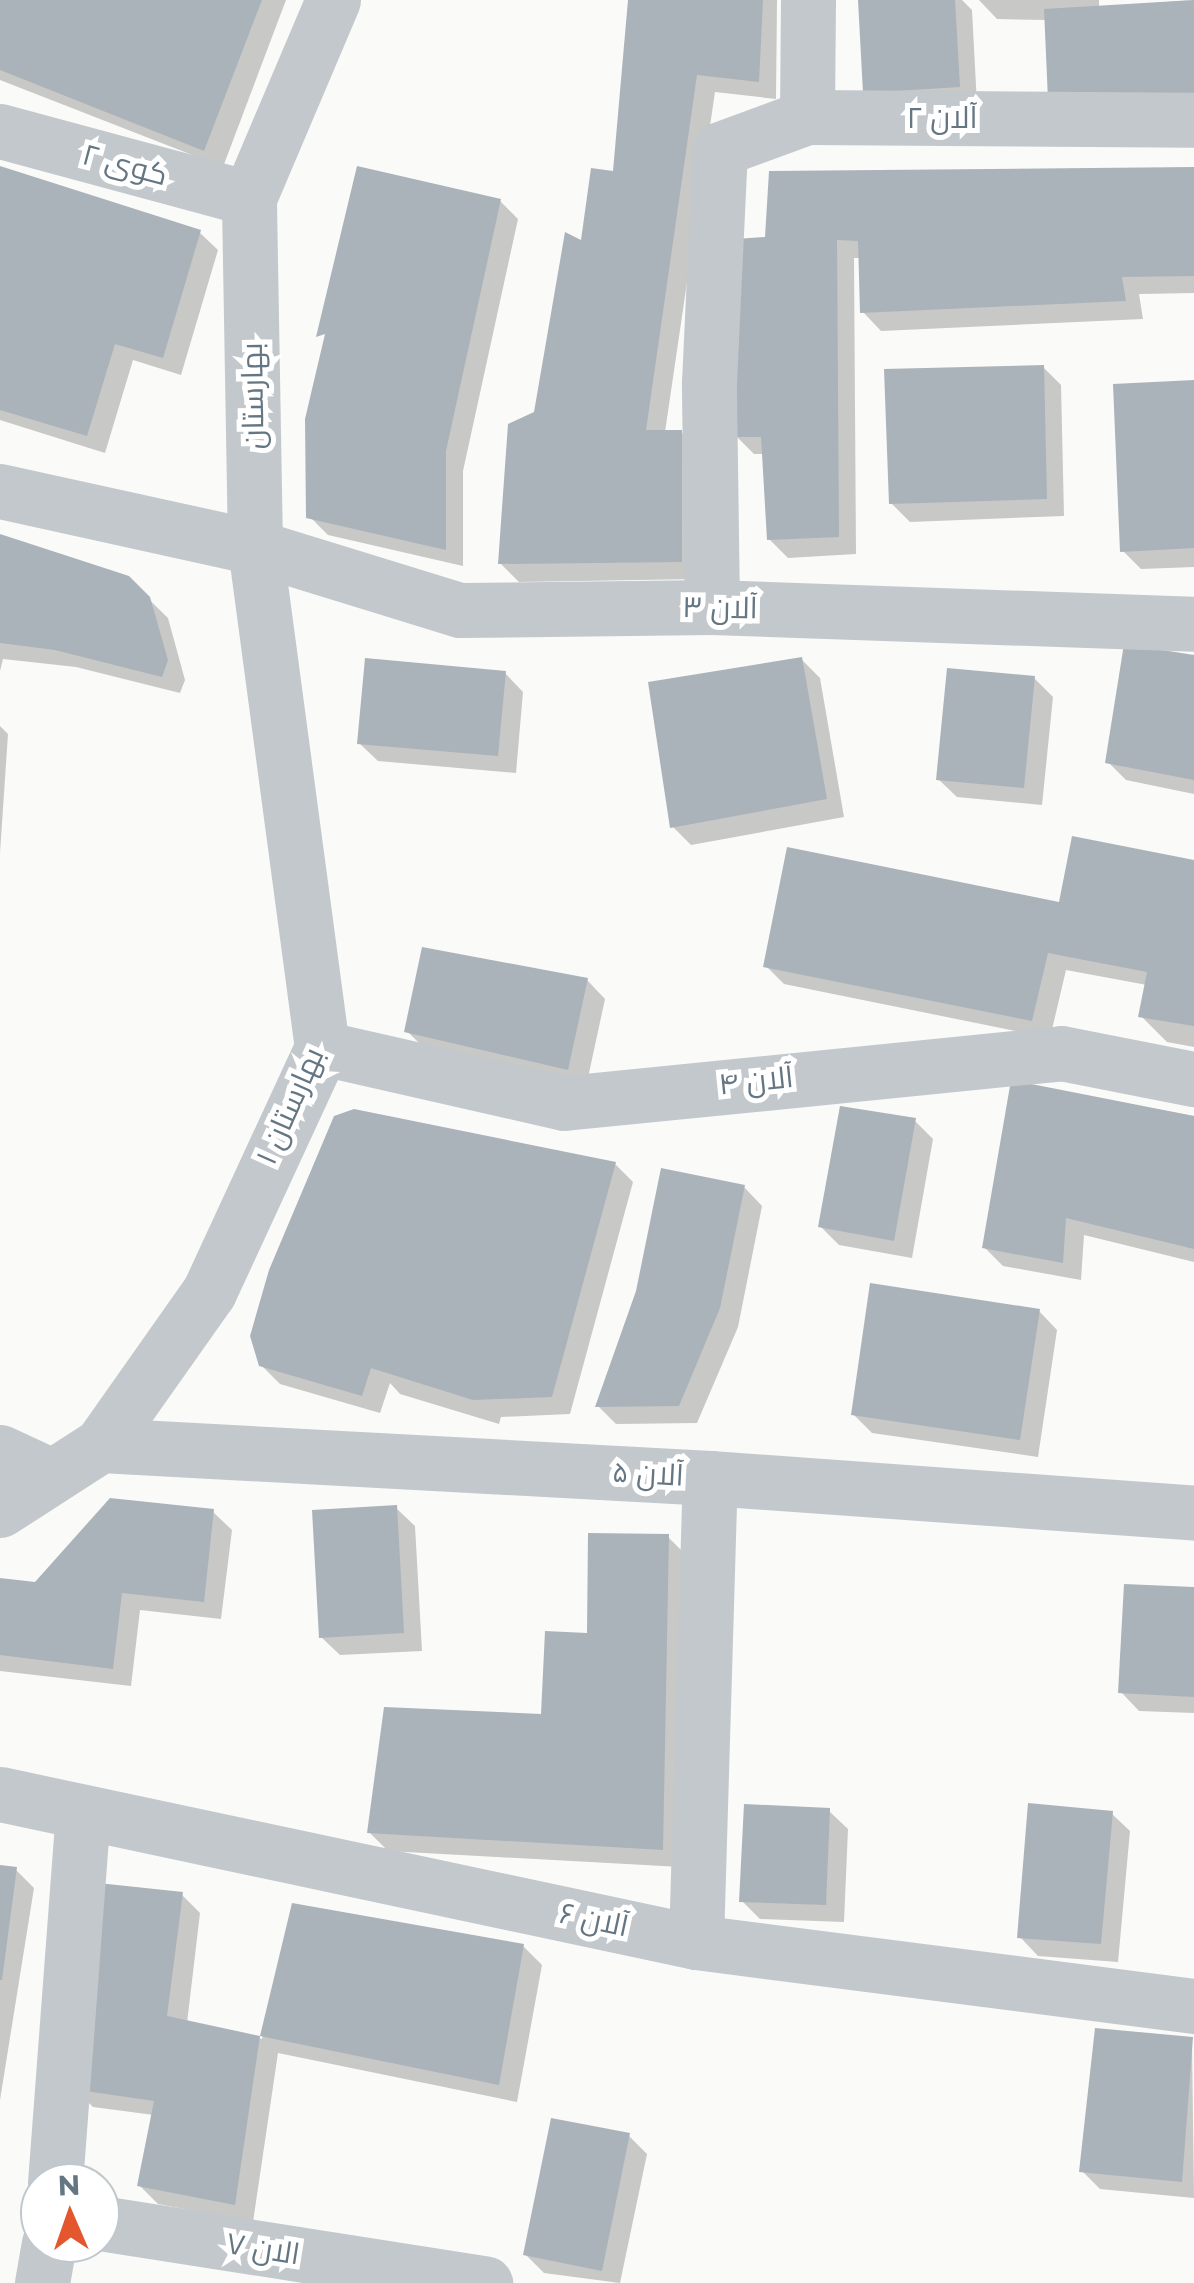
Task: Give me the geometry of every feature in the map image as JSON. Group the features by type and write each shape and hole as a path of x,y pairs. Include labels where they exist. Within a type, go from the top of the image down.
{"street":[{"name":"بهارستان","path":"255,547 250,198 333,0"},
{"path":"712,607 709,382 720,149 807,117 808,0"},
{"name":"آلان ۲","path":"807,117 1194,120"},
{"name":"کوی ۲","path":"0,131 250,198"},
{"path":"0,491 255,547"},
{"name":"آلان ۳","path":"255,547 460,610 712,607 1194,624"},
{"name":"بهارستان ۱","path":"0,1510 101,1444 208,1292 322,1048 255,547"},
{"name":"آلان ۴","path":"322,1048 564,1103 1061,1053 1194,1079"},
{"name":"آلان ۵","path":"101,1444 710,1478 1194,1513"},
{"path":"0,1452 52,1476"},
{"path":"696,1942 710,1478"},
{"name":"آلان ۶","path":"0,1794 696,1942 1194,2006"},
{"path":"57,2163 83,1812"},
{"name":"الان ۷","path":"120,2227 485,2283"}],"building":[{"path":"0,0 262,0 204,151 0,70"},
{"path":"628,0 763,0 759,82 697,75 646,430 682,430 682,562 498,564 508,424 534,412 565,232 581,240 591,168 613,171"},
{"path":"858,0 955,0 960,87 863,93"},
{"path":"1194,0 1194,97 1048,100 1044,9"},
{"path":"0,166 201,230 163,358 115,344 87,436 0,410"},
{"path":"357,166 501,199 446,451 446,550 306,518 305,419 325,334 316,337"},
{"path":"1194,167 1194,276 1122,277 1126,301 860,313 858,241 837,240 839,537 767,540 761,437 733,437 736,239 765,237 769,171"},
{"path":"1044,365 1047,499 889,504 884,369"},
{"path":"1194,380 1194,548 1120,552 1113,384"},
{"path":"0,534 129,576 150,597 168,660 162,677 55,650 0,643"},
{"path":"1124,644 1194,655 1194,780 1105,763"},
{"path":"802,657 827,799 670,828 648,682"},
{"path":"365,658 506,671 498,756 357,744"},
{"path":"947,668 1035,676 1024,788 936,780"},
{"path":"1072,836 1194,860 1194,1026 1138,1017 1147,972 1048,953 1032,1021 763,967 787,847 1059,902"},
{"path":"422,947 588,978 568,1070 404,1032"},
{"path":"1011,1080 1194,1116 1194,1249 1066,1218 1063,1263 982,1248"},
{"path":"840,1106 916,1118 894,1241 818,1227"},
{"path":"354,1109 616,1162 552,1397 473,1400 371,1368 362,1396 259,1366 250,1336 269,1270 334,1116"},
{"path":"661,1168 745,1185 720,1308 679,1406 595,1407 636,1291"},
{"path":"870,1283 1040,1309 1020,1440 851,1415"},
{"path":"110,1498 214,1509 204,1602 122,1593 113,1669 0,1655 0,1578 35,1582"},
{"path":"397,1505 404,1633 319,1638 312,1510"},
{"path":"588,1533 669,1534 663,1850 367,1833 384,1707 541,1714 545,1631 587,1633"},
{"path":"1124,1584 1194,1587 1194,1697 1118,1693"},
{"path":"1028,1803 1113,1811 1101,1944 1017,1938"},
{"path":"744,1804 830,1808 826,1905 739,1902"},
{"path":"0,1865 17,1867 2,1980 0,1980"},
{"path":"98,1883 183,1892 167,2016 260,2036 235,2205 137,2186 154,2101 72,2089"},
{"path":"292,1903 524,1944 499,2085 260,2036"},
{"path":"1095,2028 1193,2037 1182,2182 1079,2172"},
{"path":"551,2118 630,2133 602,2271 523,2255"}]}
